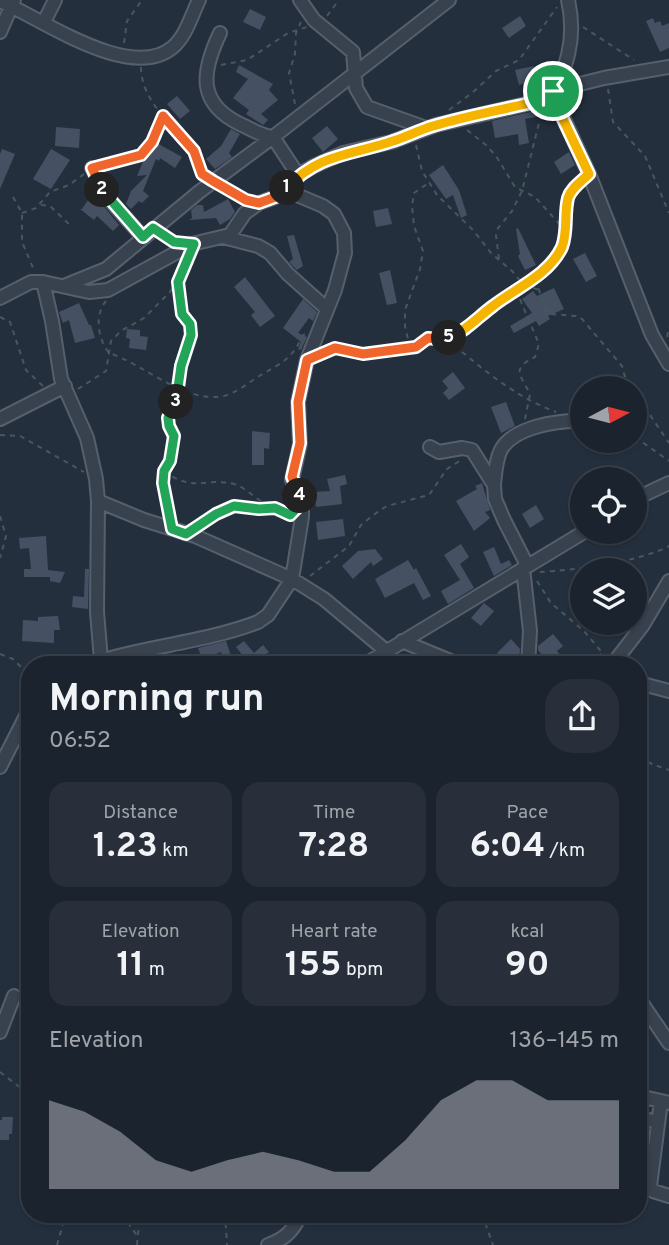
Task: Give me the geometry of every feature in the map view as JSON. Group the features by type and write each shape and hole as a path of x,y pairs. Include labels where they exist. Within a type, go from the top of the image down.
{"street":[{"path":"44,22 55,0"},
{"path":"0,32 9,3 70,36 121,57 158,56 174,47 199,0"},
{"path":"64,286 106,268 213,181 355,75 449,0"},
{"path":"568,0 571,13 569,53 554,93 652,335 669,364"},
{"path":"303,3 318,23 352,52 356,88 367,107 431,126"},
{"path":"220,33 209,55 205,78 210,97 217,109 236,122 273,137 298,175"},
{"path":"0,298 24,284 43,282 99,292 117,286 193,244 223,237 233,231 240,218 259,203 285,190 298,175 343,153 379,145 431,126 604,78 669,67"},
{"path":"92,168 107,197 148,233"},
{"path":"118,656 258,622 268,615 295,581 302,517 302,503 292,477 300,443 298,402 307,360 345,253 344,233 334,214 323,206 285,190"},
{"path":"223,237 258,246 270,253 288,274 327,309"},
{"path":"43,282 52,321 57,363 87,438 96,479 97,612 101,656"},
{"path":"0,419 50,392 67,390"},
{"path":"529,656 530,631 525,566 503,520 495,499 494,485 500,452 509,440 535,427 570,422"},
{"path":"430,447 439,452 470,448 494,485"},
{"path":"647,493 669,483"},
{"path":"98,501 186,534 295,581 324,598 385,650 386,656"},
{"path":"377,656 570,540"},
{"path":"619,656 643,625 669,581"},
{"path":"402,641 438,656"},
{"path":"647,686 669,691"},
{"path":"0,768 21,726"},
{"path":"0,1032 14,996"},
{"path":"647,1011 669,1043"},
{"path":"647,1101 663,1111 650,1186 653,1191 669,1196"},
{"path":"268,1245 287,1236 297,1223"}],"path":[{"path":"121,57 127,21 142,0"},
{"path":"318,23 339,0"},
{"path":"431,126 496,71 519,60 561,0"},
{"path":"294,110 289,73 295,54 296,33 303,3"},
{"path":"583,26 649,71"},
{"path":"205,78 214,68 247,60 298,29"},
{"path":"142,58 142,85 163,116 194,151 202,174 246,200 259,203"},
{"path":"604,78 610,95 613,122 645,156 669,213"},
{"path":"499,261 496,235 498,228 512,211 522,191 536,133 554,93"},
{"path":"40,205 46,195 69,185 92,168 141,155 152,142 163,116"},
{"path":"456,121 486,145 511,183 544,205 565,231"},
{"path":"413,134 422,172 448,208 473,230 491,253 523,284 539,290"},
{"path":"444,340 460,333 535,277 557,255 565,231 568,200 573,190 589,174"},
{"path":"410,348 405,310 420,269 423,251 414,226 412,206 414,193 428,183"},
{"path":"13,197 22,213 22,242 43,282"},
{"path":"22,213 40,205 50,206 70,225"},
{"path":"67,390 106,372 111,341 121,331 144,318 170,292 180,275 193,244 174,242 148,233"},
{"path":"172,529 164,490 164,471 170,461 174,436 168,418 176,404 191,335 190,324 182,314 177,289 180,275"},
{"path":"535,277 549,314 582,319 622,366 625,376"},
{"path":"117,286 99,312 105,347 109,353 120,356 178,388 214,397 224,396 294,354 303,335 315,338"},
{"path":"516,290 539,344 535,356 520,366 530,401"},
{"path":"0,317 7,319 13,327 26,370 50,392"},
{"path":"307,360 335,348 363,354 410,348 428,338 444,340 494,378 505,382 516,394 560,413"},
{"path":"648,413 669,443"},
{"path":"0,435 20,436 96,479"},
{"path":"648,446 669,461"},
{"path":"295,581 316,573 349,546 362,525 380,510 429,495 447,469 474,453"},
{"path":"164,471 193,485 233,484 290,515 302,503"},
{"path":"186,534 229,508 275,508"},
{"path":"0,516 6,536 0,558"},
{"path":"604,656 584,631 551,603 532,572 594,566 653,553 669,546"},
{"path":"591,656 602,653"},
{"path":"0,654 13,659 21,667"},
{"path":"647,761 669,770"},
{"path":"0,1072 21,1088"},
{"path":"57,1245 63,1223"},
{"path":"128,1223 138,1237"},
{"path":"137,1245 139,1223"},
{"path":"224,1223 227,1245"},
{"path":"485,1223 494,1245"}],"building":[{"path":"250,9 266,17 260,30 243,22"},
{"path":"520,16 526,26 509,38 502,28"},
{"path":"653,18 655,23 660,21 662,26 669,23 669,48 660,52 646,21"},
{"path":"239,65 273,84 269,90 278,100 261,114 268,120 263,125 246,114 249,110 233,98 248,79 236,72"},
{"path":"534,66 538,80 519,85 515,70"},
{"path":"177,96 190,111 180,119 167,104"},
{"path":"539,110 541,116 525,119 529,143 519,145 518,134 495,138 492,121"},
{"path":"327,126 338,139 323,152 312,138"},
{"path":"56,127 80,129 79,148 55,146"},
{"path":"231,129 240,134 229,153 232,157 215,169 206,159 221,146"},
{"path":"155,142 182,157 175,168 160,158 159,161 156,159 143,191 149,196 131,209 126,204 131,191 147,175 137,176"},
{"path":"2,149 15,154 0,189 0,154"},
{"path":"51,149 70,160 51,189 33,179"},
{"path":"569,152 575,165 561,174 554,162"},
{"path":"443,165 459,190 467,215 461,218 453,195 446,199 429,175"},
{"path":"91,196 100,202 119,225 113,231 97,216 94,220 80,209"},
{"path":"228,199 235,212 220,225 216,218 189,220 192,218 191,210 197,205 203,205 204,212"},
{"path":"388,208 392,224 376,227 373,211"},
{"path":"518,228 536,265 525,270 518,256"},
{"path":"294,235 303,266 297,270 289,262 293,259 287,236"},
{"path":"585,253 597,276 586,282 573,259"},
{"path":"390,270 397,303 387,305 379,273"},
{"path":"245,277 275,316 260,327 251,315 255,312 234,287"},
{"path":"554,288 564,309 548,316 550,319 539,326 536,321 514,333 510,326 532,313 522,299 533,291 537,296"},
{"path":"303,299 317,312 313,321 309,318 298,333 307,337 301,350 298,349 301,342 283,328"},
{"path":"79,303 95,338 75,343 69,320 63,323 59,312"},
{"path":"127,329 140,330 140,336 148,337 146,350 129,348"},
{"path":"453,372 465,388 449,400 443,393 448,388 442,381"},
{"path":"506,402 515,426 501,433 491,407"},
{"path":"252,431 270,433 269,449 264,448 264,465 252,465"},
{"path":"345,475 347,484 340,486 342,504 316,507 314,492 330,491 327,479"},
{"path":"482,483 490,510 485,512 490,518 474,531 456,501"},
{"path":"536,505 544,519 530,528 522,514"},
{"path":"343,519 345,536 318,540 316,522"},
{"path":"46,536 48,570 65,572 60,583 50,581 50,577 24,577 24,569 31,569 29,548 20,549 19,538"},
{"path":"461,544 469,557 460,564 474,588 448,604 441,591 460,580 444,555"},
{"path":"494,547 501,564 509,560 512,565 494,576 483,552"},
{"path":"375,549 383,559 373,566 371,562 353,579 342,566 358,551"},
{"path":"408,560 414,570 416,568 431,596 423,600 414,583 385,598 375,579"},
{"path":"85,569 89,569 88,609 72,607 73,596 84,597"},
{"path":"484,603 494,611 481,626 471,618"},
{"path":"58,616 60,630 54,630 54,643 22,641 23,620 38,621 38,617"},
{"path":"553,634 563,646 557,651 561,656 543,656 538,646"},
{"path":"511,639 520,649 519,656 500,656 497,653"},
{"path":"226,641 231,656 222,656 221,652 201,656 198,648"},
{"path":"244,641 254,653 263,645 269,652 263,656 243,656 236,647"},
{"path":"2,1117 13,1117 9,1140 0,1140"}],"route":[{"path":"565,89 562,117 589,174 573,190 568,200 564,240 552,262 460,333 444,340 428,338 416,347 363,354 328,349 307,360 298,402 300,443 292,477 302,503 290,515 275,508 234,506 216,514 186,534 172,529 163,483 174,436 168,418 176,404 181,366 191,335 190,324 182,314 177,289 180,275 194,244 174,242 153,228 143,237 107,197 92,168 141,155 152,142 163,116 194,151 204,176 246,200 259,203 278,196 298,175 343,153 391,142 436,125 543,100 553,91 565,89"}]}
